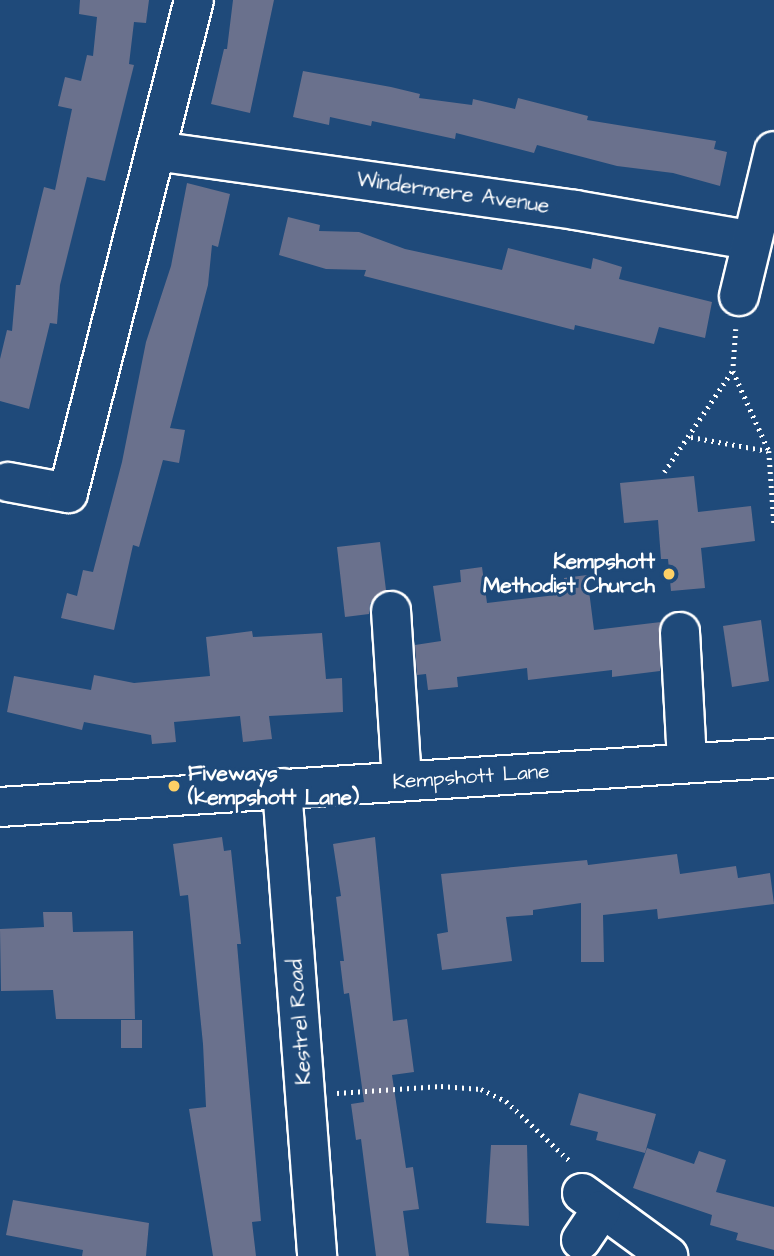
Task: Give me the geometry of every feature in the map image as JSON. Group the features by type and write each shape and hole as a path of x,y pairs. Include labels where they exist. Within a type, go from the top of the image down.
{"street":[{"path":"8,482 68,493 194,0"},
{"name":"Windermere Avenue","path":"156,150 575,210 749,240"},
{"path":"738,296 749,240 774,151"},
{"path":"391,611 402,781"},
{"path":"680,632 687,763"},
{"name":"Kempshott Lane","path":"0,807 774,758"},
{"name":"Kestrel Road","path":"282,788 317,1256"},
{"path":"588,1214 668,1256"}],"path":[{"path":"738,296 733,371 769,451 774,523"},
{"path":"664,472 691,437 733,371"},
{"path":"691,437 769,451"},
{"path":"305,1095 441,1086 481,1088 506,1101 540,1129 576,1167 588,1214"}],"building":[{"path":"80,0 149,0 146,23 134,22 129,64 134,65 105,181 87,177 60,285 57,324 50,323 29,409 0,401 0,359 7,330 12,331 16,285 20,285 44,187 55,190 72,109 58,106 65,77 81,81 87,55 93,56 97,17 79,14"},
{"path":"233,0 274,0 250,113 211,104 224,49 227,49"},
{"path":"303,71 391,87 420,94 419,98 472,105 473,99 515,109 518,98 588,116 587,120 716,141 714,149 727,152 720,186 673,173 617,166 537,145 534,153 456,133 455,139 372,121 371,126 330,117 329,125 293,117"},
{"path":"187,183 230,194 218,247 212,245 208,285 170,428 185,430 179,463 163,460 139,547 133,545 114,630 61,618 67,593 77,596 83,570 93,572 122,462 146,342 171,266"},
{"path":"288,217 320,225 319,231 359,232 405,249 502,270 508,248 591,269 593,258 622,267 619,279 712,302 705,338 659,327 654,344 575,325 574,330 364,276 366,270 326,269 279,255"},
{"path":"694,476 698,512 751,506 755,541 701,548 705,588 671,591 668,559 661,559 658,520 624,523 620,483"},
{"path":"380,542 386,590 370,603 369,614 345,617 337,547"},
{"path":"482,567 487,603 565,594 564,578 587,575 594,630 661,622 660,671 612,677 612,670 528,680 527,668 457,677 458,687 428,690 426,674 417,675 415,645 441,641 433,586 461,582 460,570"},
{"path":"761,620 769,681 732,687 723,626"},
{"path":"252,631 253,637 322,633 326,679 342,678 343,712 269,716 272,739 243,742 240,716 174,722 176,742 152,744 151,735 84,722 82,730 7,712 14,676 91,690 94,675 134,683 210,676 206,637"},
{"path":"222,837 224,851 231,850 241,944 237,944 261,1221 252,1222 256,1256 213,1256 189,1109 206,1107 203,1044 188,895 180,896 173,844"},
{"path":"375,837 393,1021 407,1019 414,1072 392,1075 406,1168 413,1167 419,1209 403,1211 409,1256 376,1256 361,1139 356,1140 351,1104 364,1102 349,993 344,994 340,961 344,961 336,897 341,896 333,844"},
{"path":"677,854 680,874 736,866 738,878 770,873 774,904 658,919 657,909 603,915 604,962 581,962 581,903 533,910 533,915 506,917 512,961 442,970 437,934 448,932 441,874 587,860 588,865"},
{"path":"43,912 72,912 73,932 133,931 135,1019 56,1019 53,990 1,991 0,929 44,927"},
{"path":"121,1020 142,1020 142,1048 121,1048"},
{"path":"579,1093 656,1114 645,1153 596,1140 598,1132 570,1125"},
{"path":"491,1145 527,1145 529,1226 486,1223"},
{"path":"647,1148 694,1164 699,1151 726,1160 716,1192 774,1207 774,1250 736,1240 738,1233 710,1225 712,1215 633,1188"},
{"path":"13,1200 149,1223 146,1256 82,1256 83,1250 6,1235"}],"place":[{"name":"Kempshott Methodist Church","path":"669,574"},
{"name":"Fiveways (kempshott Lane)","path":"174,786"}]}
